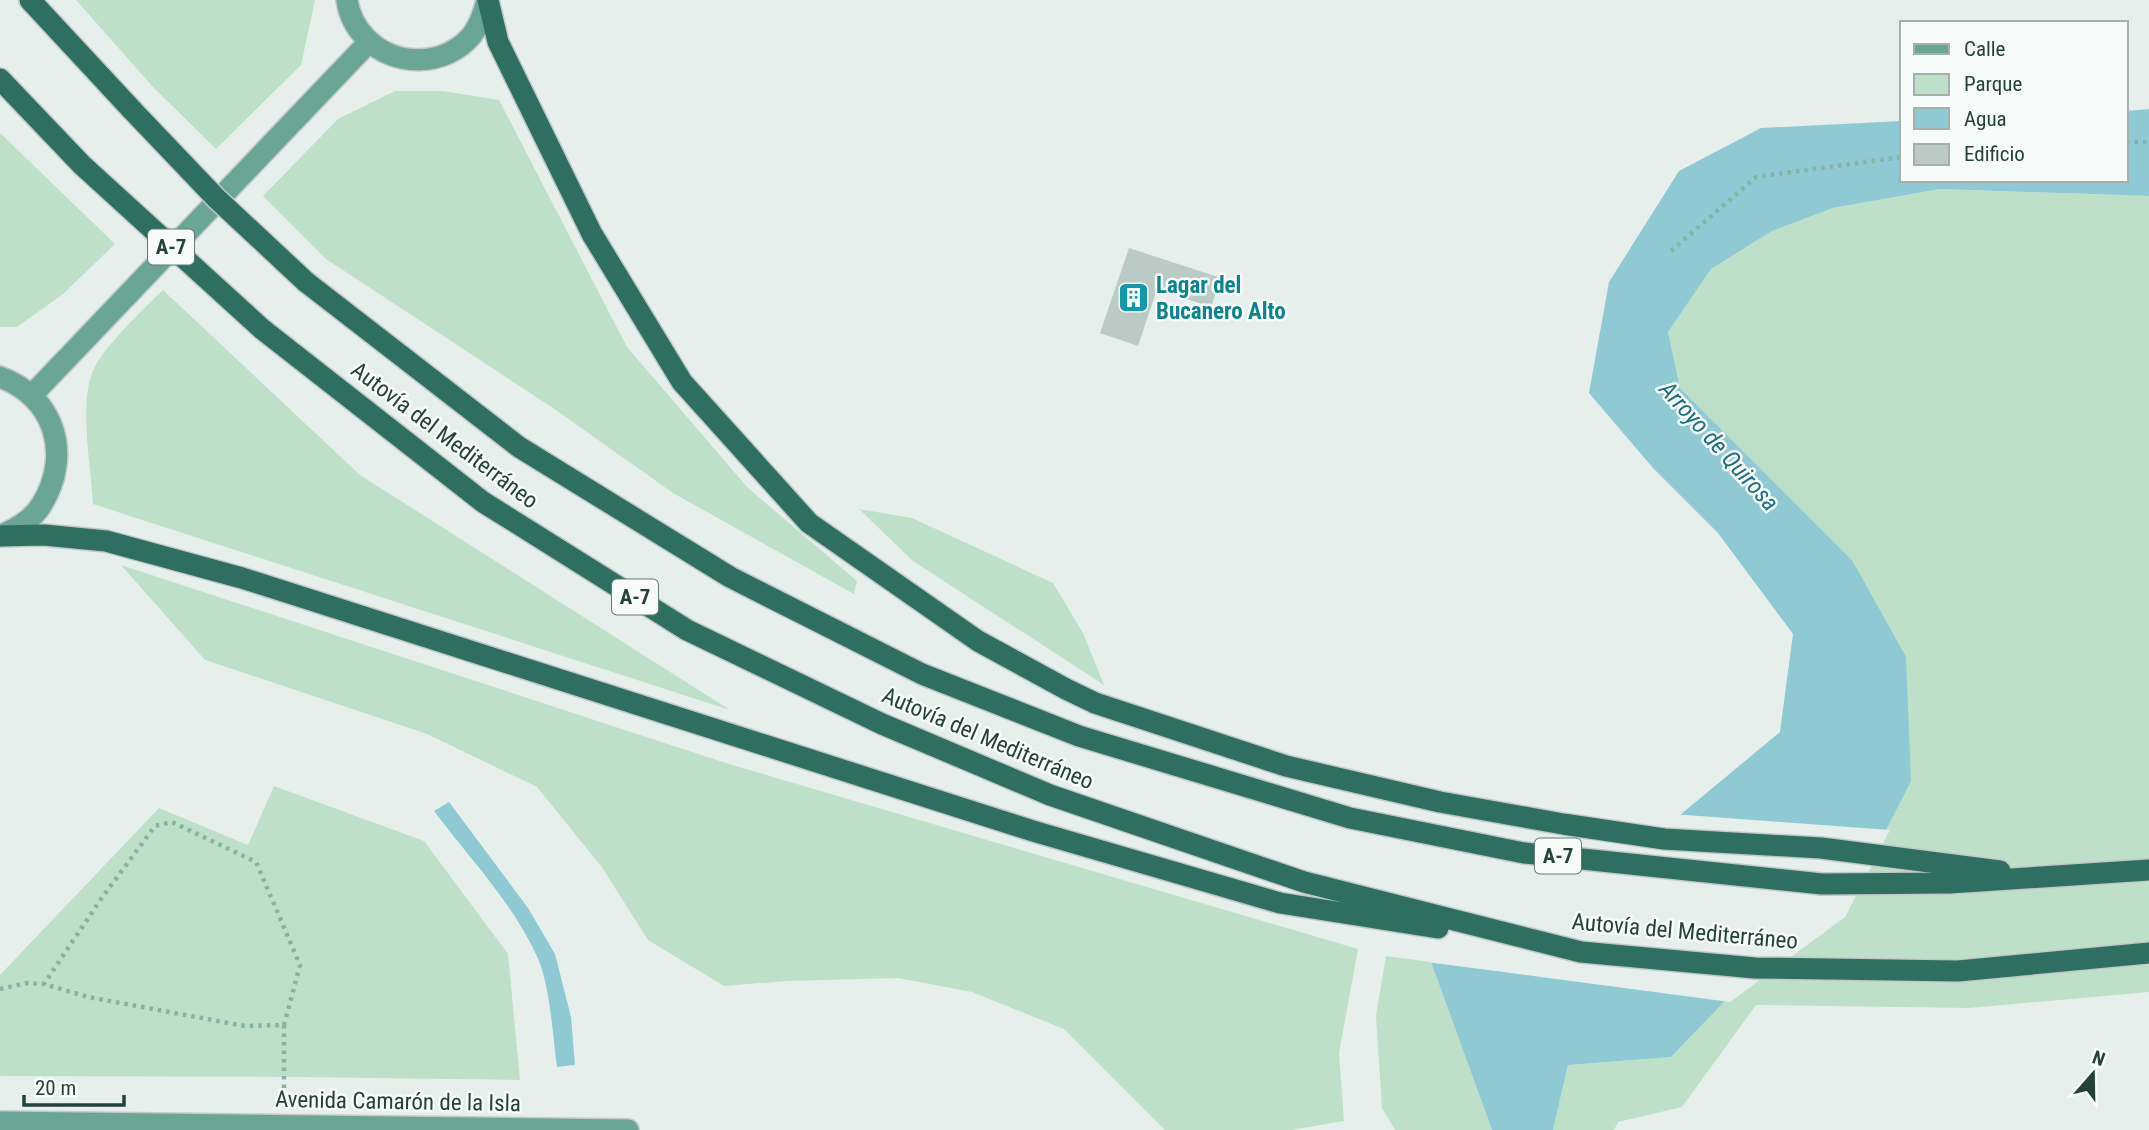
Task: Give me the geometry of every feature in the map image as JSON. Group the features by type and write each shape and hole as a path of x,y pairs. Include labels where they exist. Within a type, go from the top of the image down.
{"highway":[{"name":"Autovía del Mediterráneo","path":"30,0 216,198 306,282 519,447 730,577 922,674 1079,736 1350,818 1524,853 1822,884 1950,883 2149,870"},
{"path":"487,0 498,42 592,234 682,382 809,523 978,641 1095,703 1286,766 1440,802 1664,839 1821,848 2051,877"},
{"name":"Autovía del Mediterráneo","path":"0,79 82,164 262,328 483,502 687,630 883,724 1050,795 1304,882 1581,952 1755,968 1958,971 2149,953"},
{"path":"0,536 44,535 106,541 243,578 1033,831 1280,902 1581,952"}],"main road":[{"path":"347,0 357,29 369,41 392,56 414,61 435,59 455,50 472,35 483,16 487,0"},
{"path":"32,395 369,41"},
{"path":"0,377 32,395 49,419 55,433 57,469 42,506 21,526 0,536"},
{"name":"Avenida Camarón de la Isla","path":"0,1122 628,1130"}],"path":[{"path":"2128,142 2149,142"},
{"path":"1671,251 1756,177 1900,157"},
{"path":"44,984 101,899 155,826 172,822 256,862 300,965 284,1025 284,1089"},
{"path":"0,989 27,983 44,984 88,997 245,1026 284,1025"}],"green space":[{"path":"76,0 315,0 301,65 216,149 154,88"},
{"path":"395,91 443,91 499,100 627,347 748,488 857,581 854,594 673,493 553,408 326,259 263,196 338,119"},
{"path":"0,133 115,244 63,294 17,327 0,327"},
{"path":"1940,189 2149,196 2149,992 1969,1008 1756,1005 1682,1107 1618,1122 1614,1130 1553,1130 1568,1065 1671,1057 1724,1002 1852,560 1680,388 1668,332 1711,269 1772,231 1833,208"},
{"path":"163,290 360,475 730,710 93,504 86,422 91,376 112,343"},
{"path":"859,509 912,518 1053,583 1083,633 1104,685 913,561"},
{"path":"121,565 729,764 1358,949 1339,1053 1344,1121 1291,1130 1165,1130 1064,1029 972,992 898,978 787,981 724,986 648,940 601,866 537,787 427,734 205,660"},
{"path":"274,786 424,841 508,954 520,1080 0,1076 0,975 159,808 248,845"},
{"path":"1386,956 1431,962 1492,1130 1395,1130 1382,1108 1376,1016"}],"water":[{"name":"Arroyo de Quirosa","path":"2149,109 2149,196 1940,189 1833,208 1772,231 1711,269 1668,332 1680,388 1852,560 1906,657 1911,781 1843,914 1724,1002 1671,1057 1568,1065 1553,1130 1492,1130 1431,962 1531,875 1680,815 1780,732 1793,634 1718,533 1653,468 1589,393 1609,282 1679,171 1761,128 1900,121 1900,182 2128,182 2128,111"},
{"path":"449,802 528,908 555,954 571,1017 575,1065 557,1067 546,985 529,940 505,902 434,811"}],"pier":[{"path":"1673,814 1890,830 1845,917 1730,1002 1427,962 1530,872"}],"building":[{"name":"Lagar del Bucanero Alto","path":"1129,248 1221,278 1211,307 1157,289 1138,346 1100,333"}],"place":[{"name":"Lagar del Bucanero Alto","path":"1133,298"}]}
